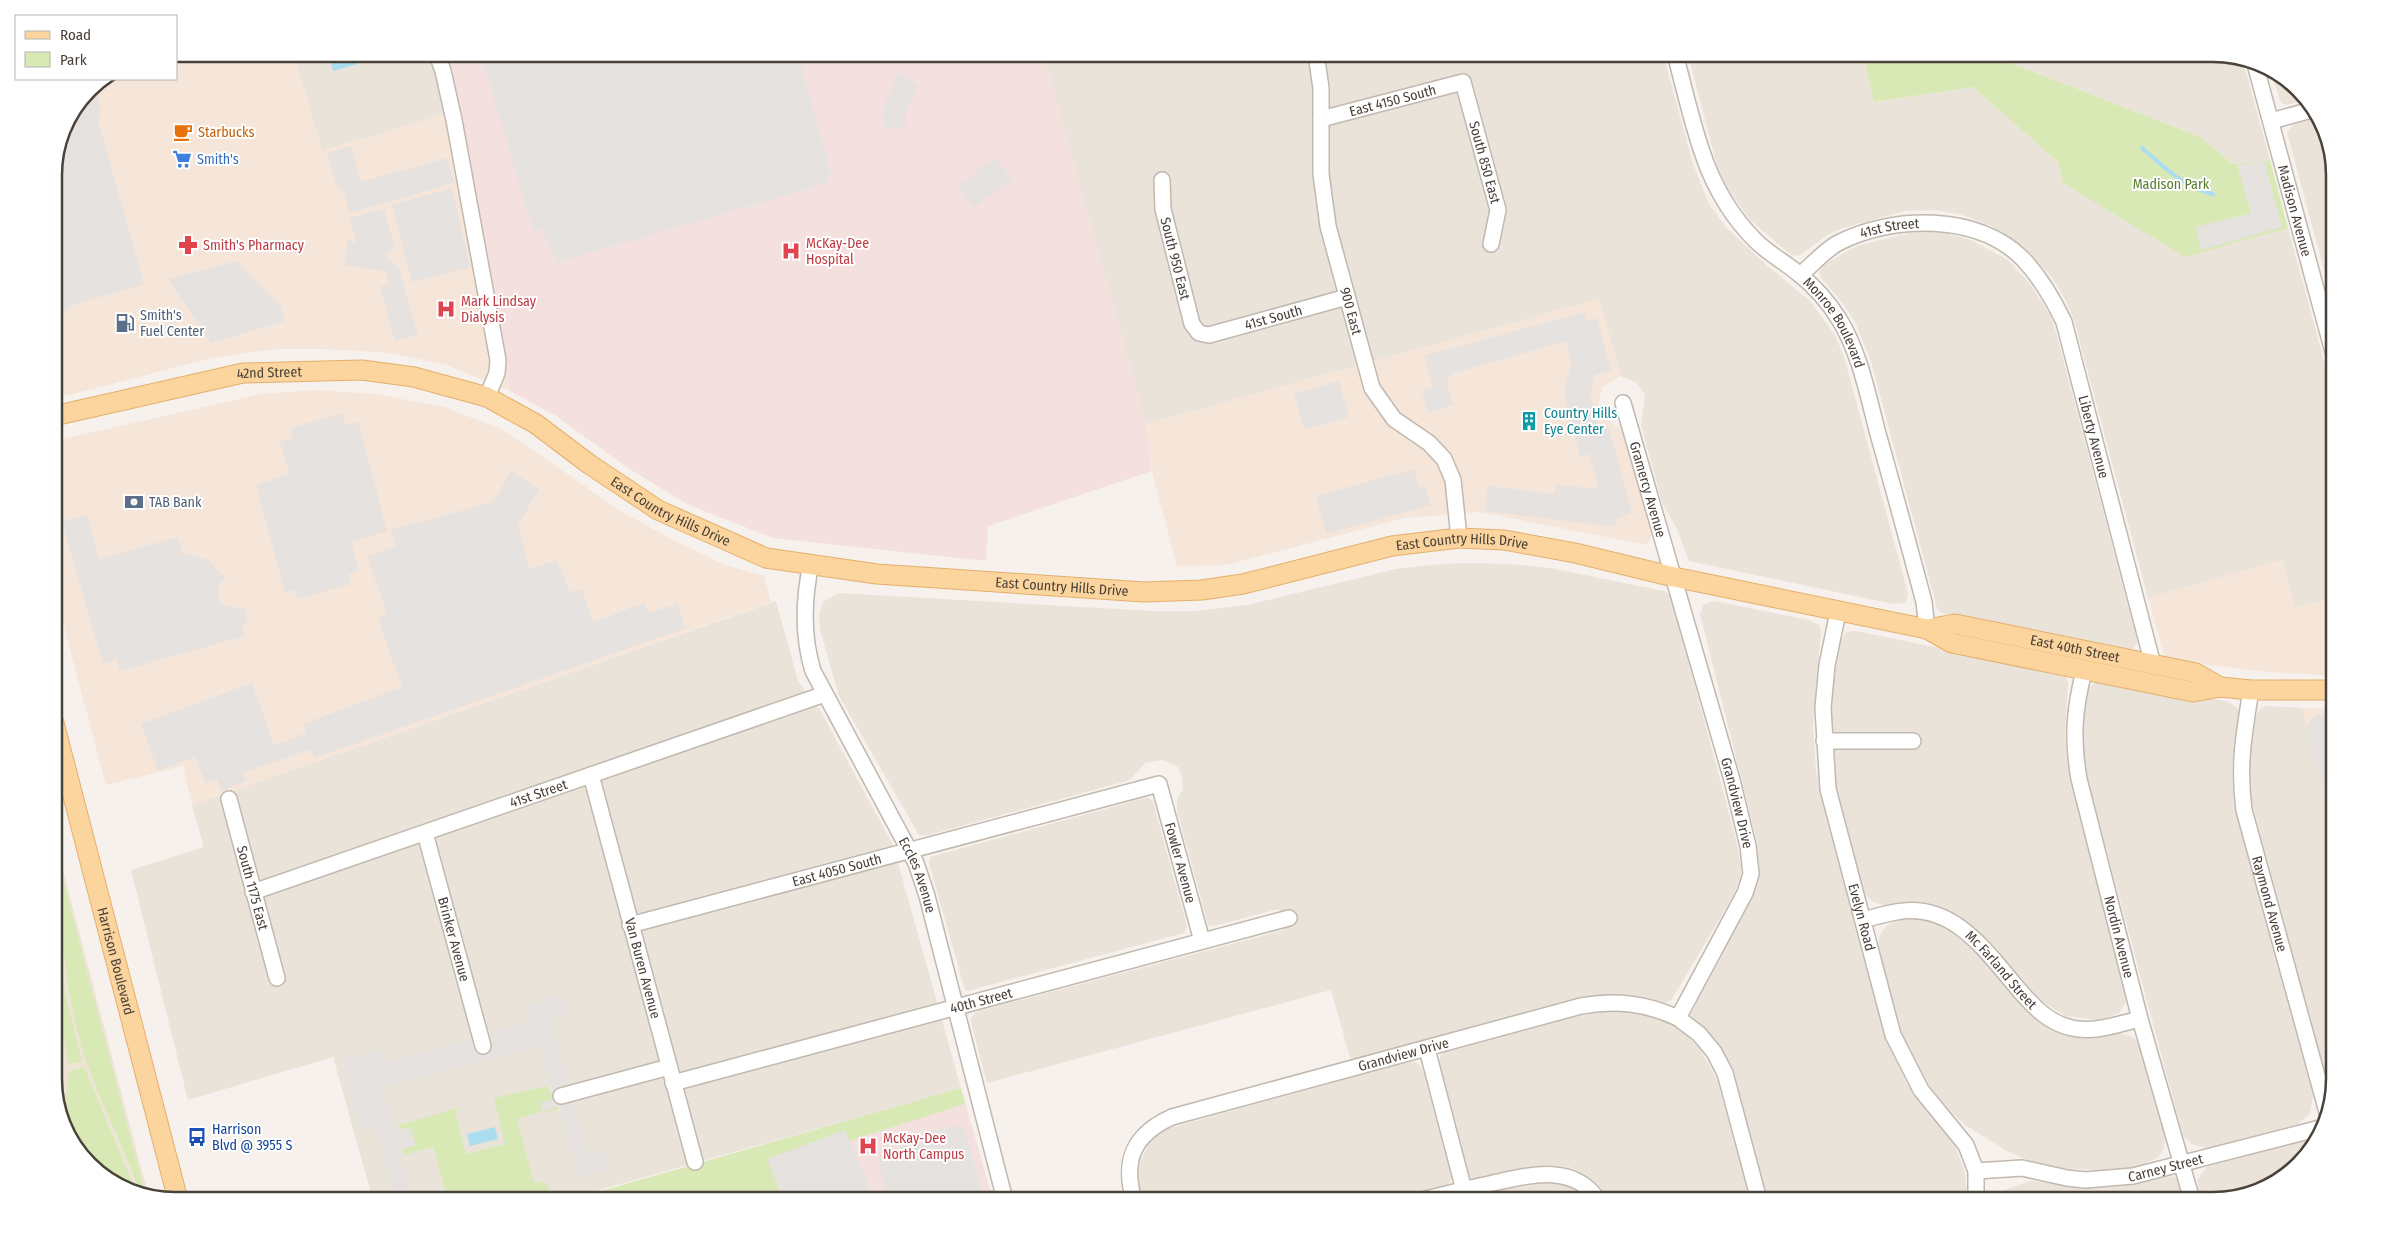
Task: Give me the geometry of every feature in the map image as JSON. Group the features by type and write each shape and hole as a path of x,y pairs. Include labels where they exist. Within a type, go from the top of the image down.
{"main road":[{"name":"42nd Street","path":"63,414 243,373 313,370 362,370 414,377 487,397"},
{"name":"East Country Hills Drive","path":"487,397 536,424 590,464 658,510 766,558 877,574 1144,592 1202,590 1243,584 1392,546 1459,538 1504,540 1575,553 1674,577"},
{"name":"East 40th Street","path":"1674,577 1927,629 1952,643 2193,692 2220,687 2251,690 2326,690"},
{"name":"East 40th Street","path":"1927,629 1955,624 2196,673 2220,687"},
{"name":"Harrison Boulevard","path":"63,758 176,1192"}],"street":[{"name":"900 East","path":"1317,62 1321,88 1321,174 1328,226 1372,388 1394,419 1429,443 1444,459 1453,480 1459,538"},
{"name":"Monroe Boulevard","path":"1678,62 1706,168 1718,193 1733,216 1755,241 1800,275 1825,300 1839,320 1853,349 1865,385 1924,602 1927,629"},
{"path":"440,63 454,120 498,360 497,373 487,397"},
{"name":"Madison Avenue","path":"2257,71 2326,326"},
{"name":"East 4150 South","path":"1321,120 1463,82"},
{"name":"South 850 East","path":"1463,82 1498,210 1491,244"},
{"path":"2271,121 2306,111"},
{"name":"South 950 East","path":"1162,180 1163,209 1192,324 1199,333"},
{"name":"41st Street","path":"1800,275 1837,244 1866,233 1912,222 1952,224 1990,236"},
{"name":"Liberty Avenue","path":"1990,236 2022,258 2048,289 2064,322 2153,665"},
{"name":"41st South","path":"1199,333 1209,335 1347,297"},
{"name":"Gramercy Avenue","path":"1623,402 1674,577"},
{"name":"Eccles Avenue","path":"810,564 805,592 804,636 813,671 911,850 927,896 954,1008 1003,1192"},
{"name":"Grandview Drive","path":"1674,577 1732,780 1748,846 1751,874 1745,893 1678,1018"},
{"name":"Evelyn Road","path":"1838,612 1827,665 1823,708 1828,789 1893,1035 1921,1090 1966,1145 1976,1171 1976,1192"},
{"name":"Nordin Avenue","path":"2084,671 2074,715 2073,747 2079,779 2140,1019 2190,1192"},
{"name":"Raymond Avenue","path":"2251,690 2241,752 2240,784 2244,810 2324,1101"},
{"name":"41st Street","path":"253,892 825,694"},
{"path":"1824,741 1913,741"},
{"name":"Van Buren Avenue","path":"591,775 695,1162"},
{"name":"East 4050 South","path":"630,925 1159,784"},
{"name":"Fowler Avenue","path":"1159,784 1202,941"},
{"name":"South 1175 East","path":"228,799 276,978"},
{"name":"Brinker Avenue","path":"425,833 483,1046"},
{"name":"Mc Farland Street","path":"1862,920 1897,912 1912,911 1925,912 1951,920 1973,937 2032,1005 2045,1017 2060,1024 2087,1029 2140,1019"},
{"name":"40th Street","path":"673,1083 1289,918"},
{"name":"Grandview Drive","path":"1132,1192 1129,1175 1132,1156 1137,1142 1159,1122 1581,1006 1619,1002 1638,1004 1660,1010 1678,1018 1700,1034 1714,1052 1725,1073 1757,1192"},
{"path":"1427,1049 1464,1190"},
{"path":"561,1096 669,1067"},
{"name":"Carney Street","path":"1976,1171 2022,1168 2067,1178 2107,1179 2133,1176 2315,1129"},
{"path":"1456,1192 1537,1174 1560,1175 1581,1183 1590,1192"}],"shaded area":[{"path":"1665,62 1693,164 1709,204 1725,226 1764,263 1810,301 1835,335 1844,357 1908,593 1906,603 1893,604 1689,561 1677,529 1662,502 1641,425 1645,395 1637,383 1621,376 1599,299 1146,424 1045,63"},
{"path":"1690,62 1865,62 1875,102 1973,87 2059,163 2185,257 2288,228 2326,368 2326,600 2295,608 2282,560 2148,598 2074,320 2066,301 2051,276 2022,246 1992,226 1959,214 1935,210 1905,211 1843,228 1829,234 1799,256 1791,255 1750,220 1728,189 1717,166"},
{"path":"2009,62 2214,62 2245,67 2270,160 2233,164 2200,137"},
{"path":"178,63 297,63 322,151 459,110 510,391 446,365 391,353 324,349 276,349 211,358 63,397 63,161 66,146 74,125 86,107 101,91 116,80 178,80"},
{"path":"297,63 446,63 459,110 322,151"},
{"name":"McKay-Dee Hospital","path":"446,63 1045,63 1146,424 1152,471 988,526 986,561 773,538 687,504 628,468 556,416 510,391 459,110"},
{"path":"484,63 800,63 831,174 825,184 558,262 542,229 533,231"},
{"path":"899,72 917,86 906,111 906,127 885,129 883,113 886,101"},
{"path":"2274,80 2299,102 2287,105 2281,103"},
{"path":"97,95 100,105 99,124 144,284 72,305 63,313 63,161 66,146 74,125"},
{"path":"2311,120 2321,139 2324,153 2326,168 2326,277 2287,132 2294,124"},
{"path":"351,146 361,182 447,158 454,183 350,213 343,190 338,191 327,153"},
{"path":"995,158 1012,179 974,208 957,187"},
{"path":"2264,161 2282,227 2201,250 2196,227 2251,213 2237,165"},
{"path":"452,188 470,267 412,282 392,205"},
{"path":"384,209 395,249 384,254 399,269 418,335 395,341 380,287 389,284 385,271 344,265 348,240 357,244 349,218"},
{"path":"1920,230 1949,234 1971,240 2008,260 2031,285 2050,315 2136,636 2137,644 2132,650 2126,651 1941,613 1937,608 1871,361 1855,322 1844,305 1821,278 1819,271 1823,265 1857,246"},
{"path":"236,261 280,305 285,321 211,343 168,279"},
{"path":"1599,299 1621,376 1602,387 1598,404 1604,417 1621,429 1625,436 1652,535 1647,545 1480,512 1405,518 1226,565 1177,566 1152,471 1146,424"},
{"path":"1585,312 1587,321 1597,318 1611,370 1594,375 1590,395 1600,431 1609,428 1632,513 1617,519 1614,527 1485,511 1488,486 1554,494 1556,485 1599,489 1589,454 1580,457 1566,401 1565,386 1571,364 1566,341 1451,374 1447,383 1453,405 1428,413 1422,391 1433,387 1424,356"},
{"path":"1339,381 1349,417 1304,429 1294,394"},
{"path":"316,390 375,394 444,407 504,430 622,512 675,541 725,565 764,576 771,602 192,805 183,766 106,785 63,623 63,439 261,394"},
{"path":"342,413 346,425 358,422 387,531 351,542 359,571 348,575 351,584 297,599 294,590 285,592 256,485 290,474 280,442 293,438 290,428"},
{"path":"1414,469 1419,487 1425,485 1431,505 1326,534 1316,496"},
{"path":"511,471 539,489 518,525 529,569 557,560 570,592 582,589 593,622 644,603 648,613 677,604 686,628 314,758 311,749 243,773 246,781 221,791 217,779 206,783 195,757 158,771 141,724 252,683 274,745 306,733 303,724 402,687 378,619 387,613 367,556 396,546 391,530 493,502"},
{"path":"87,515 99,559 178,537 182,553 208,560 226,579 220,583 217,592 222,605 245,609 248,624 242,626 244,636 120,671 117,660 103,664 63,522"},
{"path":"2282,560 2295,608 2326,600 2326,675 2259,671 2170,660 2165,657 2148,598"},
{"path":"1470,563 1550,568 1664,591 1671,596 1736,840 1741,867 1740,879 1733,896 1672,999 1663,1004 1621,994 1569,1001 1351,1061 1331,990 987,1083 970,1019 976,1012 1284,930 1279,909 1214,926 1208,925 1177,810 1177,800 1183,789 1182,776 1178,767 1163,760 1145,763 1130,780 925,836 919,835 839,696 820,630 819,614 823,602 838,593 1153,611 1196,611 1247,605 1396,569"},
{"path":"776,601 798,681 820,710 893,845 961,1088 592,1192 371,1192 333,1057 188,1100 131,870 204,847 192,805"},
{"path":"1714,601 1809,620 1819,625 1821,633 1813,726 1820,793 1884,1035 1907,1084 1940,1124 1956,1148 1964,1170 1967,1192 1765,1192 1732,1072 1716,1044 1691,1020 1690,1016 1750,901 1758,877 1759,865 1756,837 1700,614 1704,604"},
{"path":"1856,631 2065,674 2068,683 2065,734 2068,770 2126,990 2126,1002 2119,1013 2105,1019 2096,1020 2065,1016 2040,1000 1978,932 1958,915 1934,904 1919,902 1885,906 1872,901 1864,893 1833,779 1830,713 1833,670 1840,641 1847,632"},
{"path":"2100,680 2227,701 2237,708 2239,713 2232,769 2235,808 2313,1095 2310,1114 2298,1124 2207,1148 2193,1145 2183,1136 2083,761 2081,734 2084,703 2091,685"},
{"path":"2266,706 2302,708 2326,797 2326,1079 2251,800 2249,759 2256,716 2259,710"},
{"path":"2302,708 2326,709 2326,800"},
{"path":"2316,715 2326,715 2326,793 2324,794 2306,726"},
{"path":"1149,798 1153,802 1187,926 1184,933 968,991 965,990 929,863 930,857"},
{"path":"63,870 146,1188 125,1180 101,1163 82,1141 68,1115 63,1086"},
{"path":"1904,919 1932,921 1964,939 2027,1011 2043,1024 2066,1034 2077,1036 2098,1037 2119,1033 2131,1036 2136,1040 2143,1050 2165,1135 2164,1148 2158,1158 2136,1167 2111,1171 2058,1168 2030,1161 2005,1150 1965,1125 1946,1107 1920,1072 1904,1041 1878,949 1879,937 1883,930 1889,924"},
{"path":"561,995 567,1015 551,1020 587,1154 604,1150 609,1169 579,1177 560,1106 542,1111 540,1103 554,1099 540,1046 383,1087 395,1134 411,1129 416,1145 399,1150 410,1192 394,1192 376,1126 360,1130 343,1060 384,1049 389,1063 529,1022 525,1005"},
{"path":"1604,1009 1631,1009 1663,1018 1676,1025 1699,1048 1717,1079 1748,1192 1604,1192 1598,1184 1585,1174 1569,1167 1546,1165 1476,1181 1468,1177 1438,1062 1442,1053"},
{"path":"1406,1062 1414,1062 1424,1072 1452,1175 1451,1181 1444,1188 1429,1192 1139,1192 1135,1178 1137,1169 1149,1143 1163,1130"},
{"name":"McKay-Dee North Campus","path":"961,1088 991,1192 596,1192"},
{"path":"963,1125 982,1192 886,1192 878,1158 932,1131"},
{"path":"845,1130 872,1192 780,1192 767,1159"},
{"path":"2308,1139 2298,1153 2282,1168 2257,1183 2228,1191 2199,1192 2197,1180 2207,1167"},
{"path":"2175,1176 2181,1192 2003,1192 2029,1181 2088,1188 2120,1186"},
{"path":"1536,1181 1566,1182 1581,1192 1493,1192"}],"green space":[{"name":"Madison Park","path":"1865,62 2009,62 2200,137 2233,164 2270,160 2288,228 2185,257 2063,183 2059,163 1973,87 1874,102"},
{"path":"63,879 144,1187 137,1185 91,1075 74,1019 63,946"},
{"path":"63,979 82,1062 68,1064 63,1034"},
{"path":"84,1067 133,1183 101,1163 91,1153 74,1129 65,1103 69,1071"},
{"path":"547,1086 554,1100 542,1110 557,1106 558,1110 539,1112 517,1119 534,1183 542,1181 543,1184 547,1183 549,1192 446,1192 433,1147 404,1155 402,1149 416,1144 411,1129 400,1128 399,1125 457,1108 455,1112 466,1154 505,1144 494,1098"},
{"path":"961,1088 965,1104 774,1165 786,1192 596,1192"}],"water":[{"path":"331,63 357,63 357,64 333,71"},
{"path":"495,1127 498,1139 470,1146 467,1134"}],"waterway":[{"path":"2142,148 2184,182 2213,194"}],"place":[{"name":"Starbucks","path":"183,132"},
{"name":"Smith's","path":"182,159"},
{"name":"Smith's Pharmacy","path":"188,245"},
{"name":"McKay-Dee Hospital","path":"791,251"},
{"name":"Mark Lindsay Dialysis","path":"446,309"},
{"name":"Smith's Fuel Center","path":"125,323"},
{"name":"Country Hills Eye Center","path":"1529,421"},
{"name":"TAB Bank","path":"134,502"},
{"name":"Harrison Blvd @ 3955 S","path":"197,1137"},
{"name":"McKay-Dee North Campus","path":"868,1146"}]}
